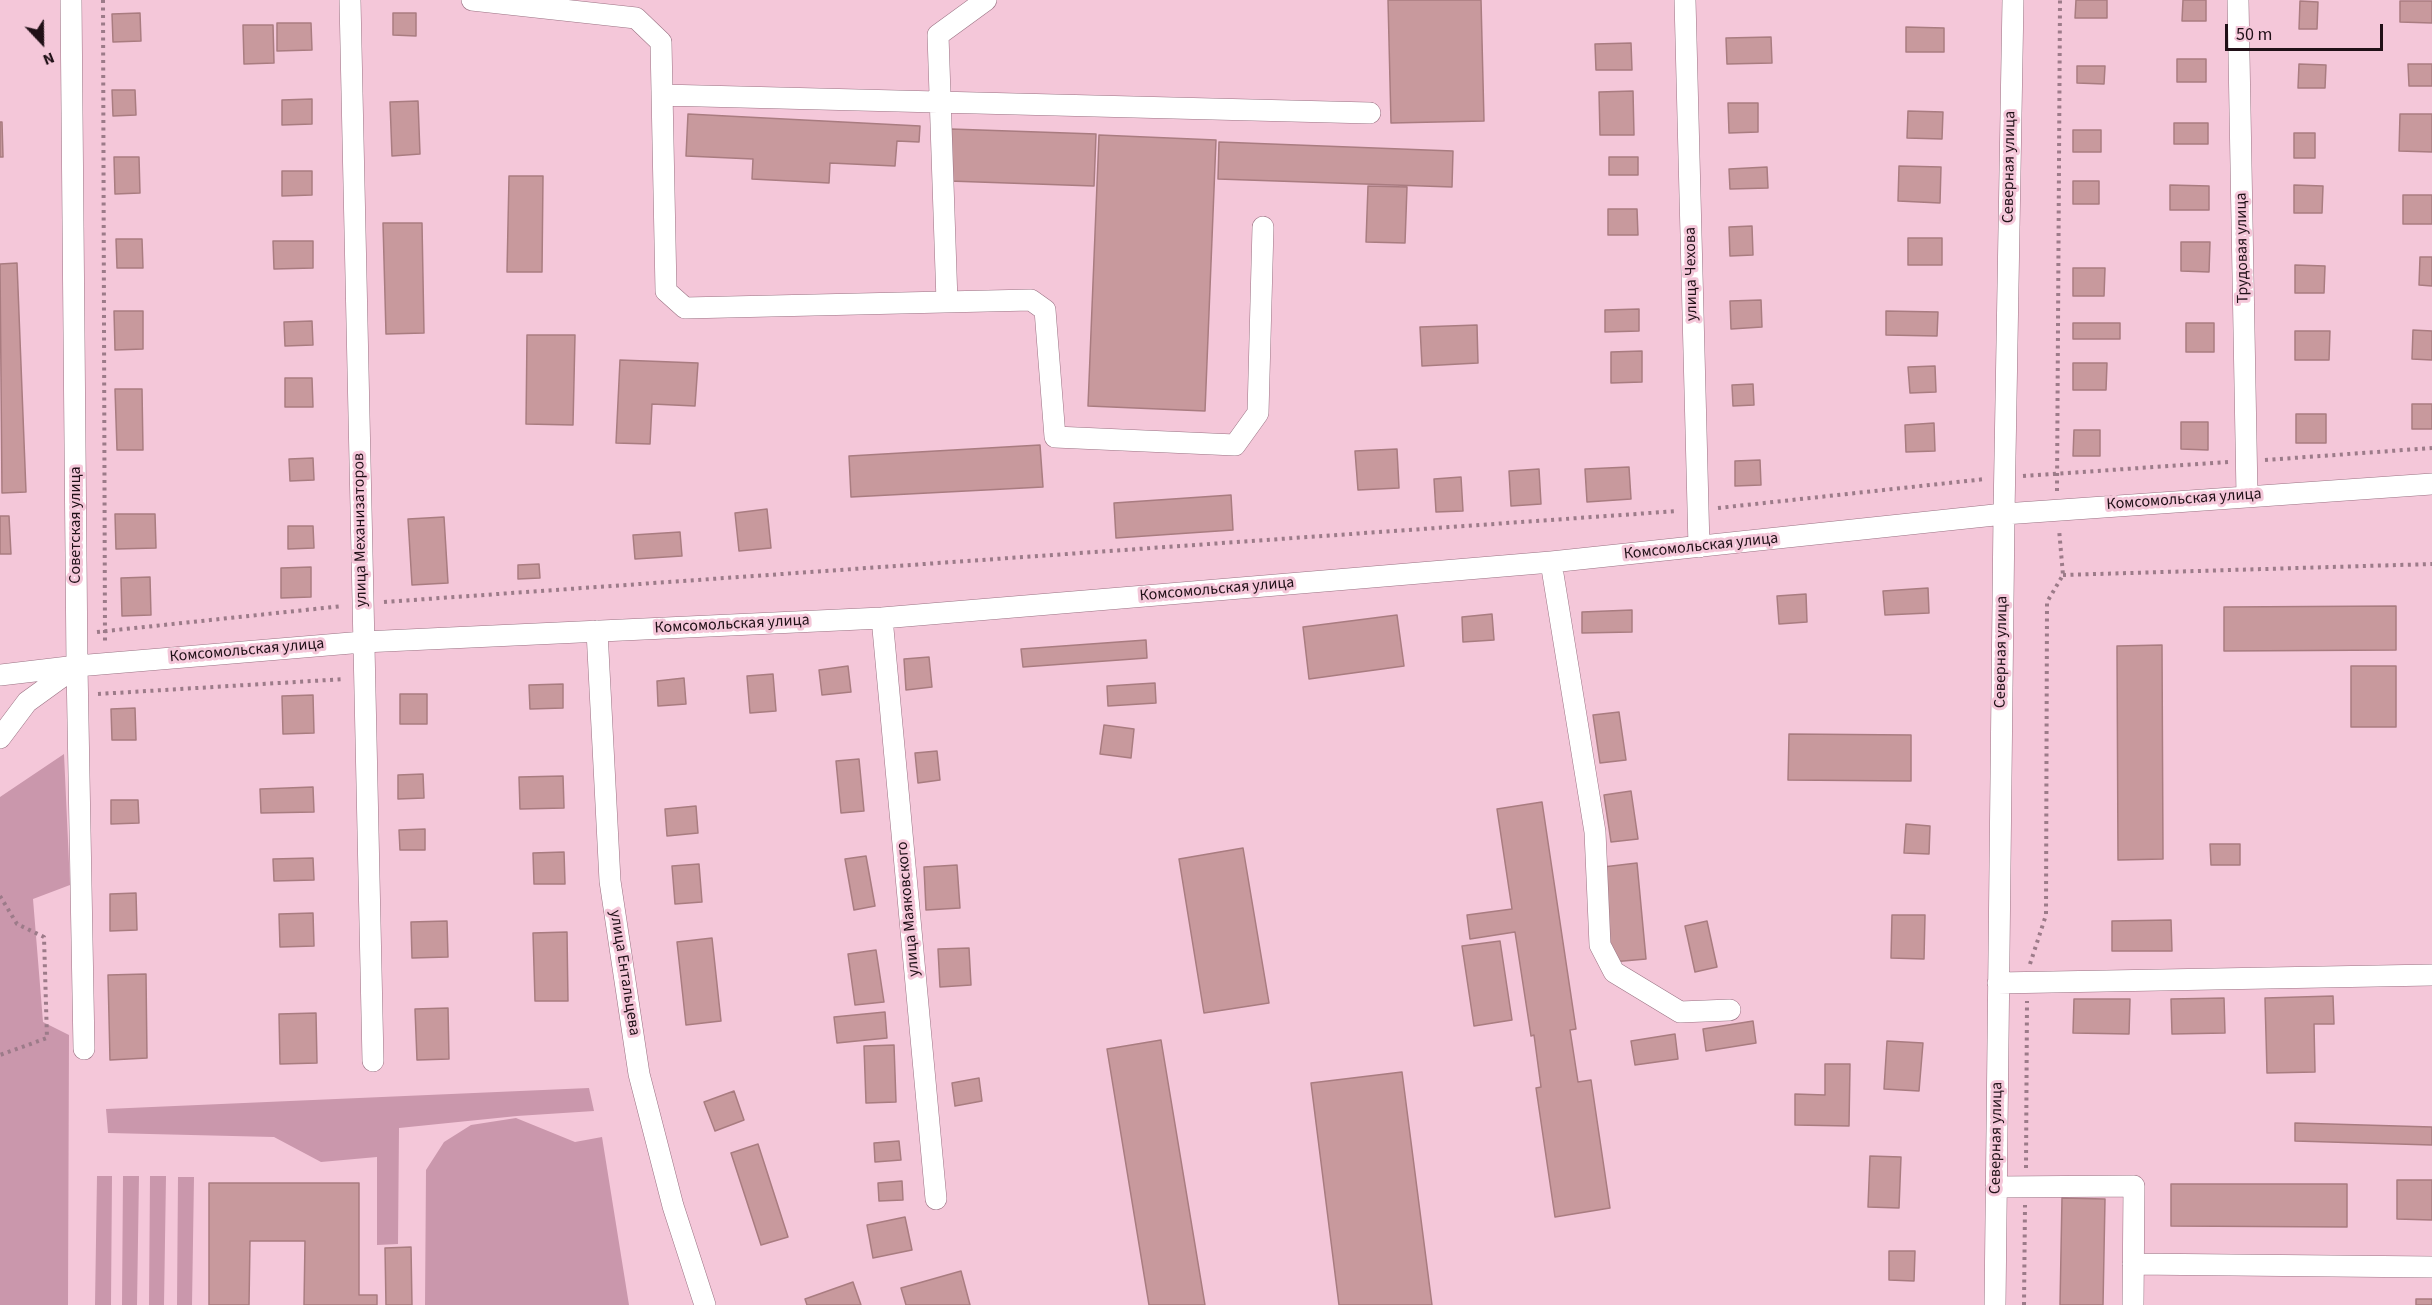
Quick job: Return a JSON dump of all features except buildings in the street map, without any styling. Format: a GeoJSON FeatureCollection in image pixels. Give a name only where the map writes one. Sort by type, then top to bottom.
{"type":"FeatureCollection","features":[{"type":"Feature","properties":{"kind":"street","name":"Советская улица"},"geometry":{"type":"LineString","coordinates":[[71,0],[76,634],[84,1049]]}},
{"type":"Feature","properties":{"kind":"street","name":"улица Механизаторов"},"geometry":{"type":"LineString","coordinates":[[350,0],[373,1061]]}},
{"type":"Feature","properties":{"kind":"street"},"geometry":{"type":"LineString","coordinates":[[472,0],[636,18],[661,42],[666,291],[685,308],[1031,300],[1045,310],[1055,437],[1235,445],[1258,413],[1263,227]]}},
{"type":"Feature","properties":{"kind":"street"},"geometry":{"type":"LineString","coordinates":[[947,302],[938,35],[986,0]]}},
{"type":"Feature","properties":{"kind":"street","name":"улица Чехова"},"geometry":{"type":"LineString","coordinates":[[1685,0],[1700,547]]}},
{"type":"Feature","properties":{"kind":"street","name":"Северная улица"},"geometry":{"type":"LineString","coordinates":[[1995,1305],[2004,477],[2013,0]]}},
{"type":"Feature","properties":{"kind":"street","name":"Трудовая улица"},"geometry":{"type":"LineString","coordinates":[[2238,0],[2247,495]]}},
{"type":"Feature","properties":{"kind":"street"},"geometry":{"type":"LineString","coordinates":[[662,95],[1370,113]]}},
{"type":"Feature","properties":{"kind":"street","name":"Комсомольская улица"},"geometry":{"type":"LineString","coordinates":[[0,675],[105,663],[363,642],[882,618],[1551,562],[2004,514],[2247,495],[2432,484]]}},
{"type":"Feature","properties":{"kind":"street"},"geometry":{"type":"LineString","coordinates":[[1551,562],[1595,832],[1600,945],[1614,972],[1680,1012],[1730,1010]]}},
{"type":"Feature","properties":{"kind":"street","name":"улица Маяковского"},"geometry":{"type":"LineString","coordinates":[[882,618],[936,1199]]}},
{"type":"Feature","properties":{"kind":"street","name":"улица Ентальцева"},"geometry":{"type":"LineString","coordinates":[[597,631],[610,881],[639,1074],[673,1206],[705,1305]]}},
{"type":"Feature","properties":{"kind":"street"},"geometry":{"type":"LineString","coordinates":[[0,738],[27,702],[77,666]]}},
{"type":"Feature","properties":{"kind":"street"},"geometry":{"type":"LineString","coordinates":[[1998,983],[2432,975]]}},
{"type":"Feature","properties":{"kind":"street"},"geometry":{"type":"LineString","coordinates":[[1996,1187],[2134,1186],[2133,1305]]}},
{"type":"Feature","properties":{"kind":"street"},"geometry":{"type":"LineString","coordinates":[[2133,1264],[2432,1267]]}},
{"type":"Feature","properties":{"kind":"path"},"geometry":{"type":"LineString","coordinates":[[103,0],[105,663]]}},
{"type":"Feature","properties":{"kind":"path"},"geometry":{"type":"LineString","coordinates":[[2024,1305],[2027,973],[2046,915],[2047,602],[2063,575],[2057,510],[2060,0]]}},
{"type":"Feature","properties":{"kind":"path"},"geometry":{"type":"LineString","coordinates":[[76,634],[312,611],[363,603],[1698,510],[2004,477],[2432,448]]}},
{"type":"Feature","properties":{"kind":"path"},"geometry":{"type":"LineString","coordinates":[[2063,575],[2432,564]]}},
{"type":"Feature","properties":{"kind":"path"},"geometry":{"type":"LineString","coordinates":[[77,695],[364,678]]}},
{"type":"Feature","properties":{"kind":"path"},"geometry":{"type":"LineString","coordinates":[[0,896],[17,924],[44,937],[47,1038],[0,1055]]}},
{"type":"Feature","properties":{"kind":"shaded area"},"geometry":{"type":"Polygon","coordinates":[[[64,754],[70,885],[33,899],[43,1022],[69,1035],[68,1305],[0,1305],[0,797],[64,754]]]}},
{"type":"Feature","properties":{"kind":"shaded area"},"geometry":{"type":"Polygon","coordinates":[[[589,1088],[594,1111],[399,1128],[398,1244],[377,1245],[377,1157],[321,1162],[274,1137],[108,1133],[106,1109],[589,1088]]]}},
{"type":"Feature","properties":{"kind":"shaded area"},"geometry":{"type":"Polygon","coordinates":[[[516,1118],[575,1142],[602,1137],[629,1305],[425,1305],[426,1170],[444,1142],[471,1125],[516,1118]]]}},
{"type":"Feature","properties":{"kind":"shaded area"},"geometry":{"type":"Polygon","coordinates":[[[97,1176],[112,1176],[111,1305],[95,1305],[97,1176]]]}},
{"type":"Feature","properties":{"kind":"shaded area"},"geometry":{"type":"Polygon","coordinates":[[[123,1176],[139,1176],[137,1305],[122,1305],[123,1176]]]}},
{"type":"Feature","properties":{"kind":"shaded area"},"geometry":{"type":"Polygon","coordinates":[[[150,1176],[166,1176],[164,1305],[149,1305],[150,1176]]]}},
{"type":"Feature","properties":{"kind":"shaded area"},"geometry":{"type":"Polygon","coordinates":[[[178,1177],[194,1177],[192,1305],[177,1305],[178,1177]]]}}]}
